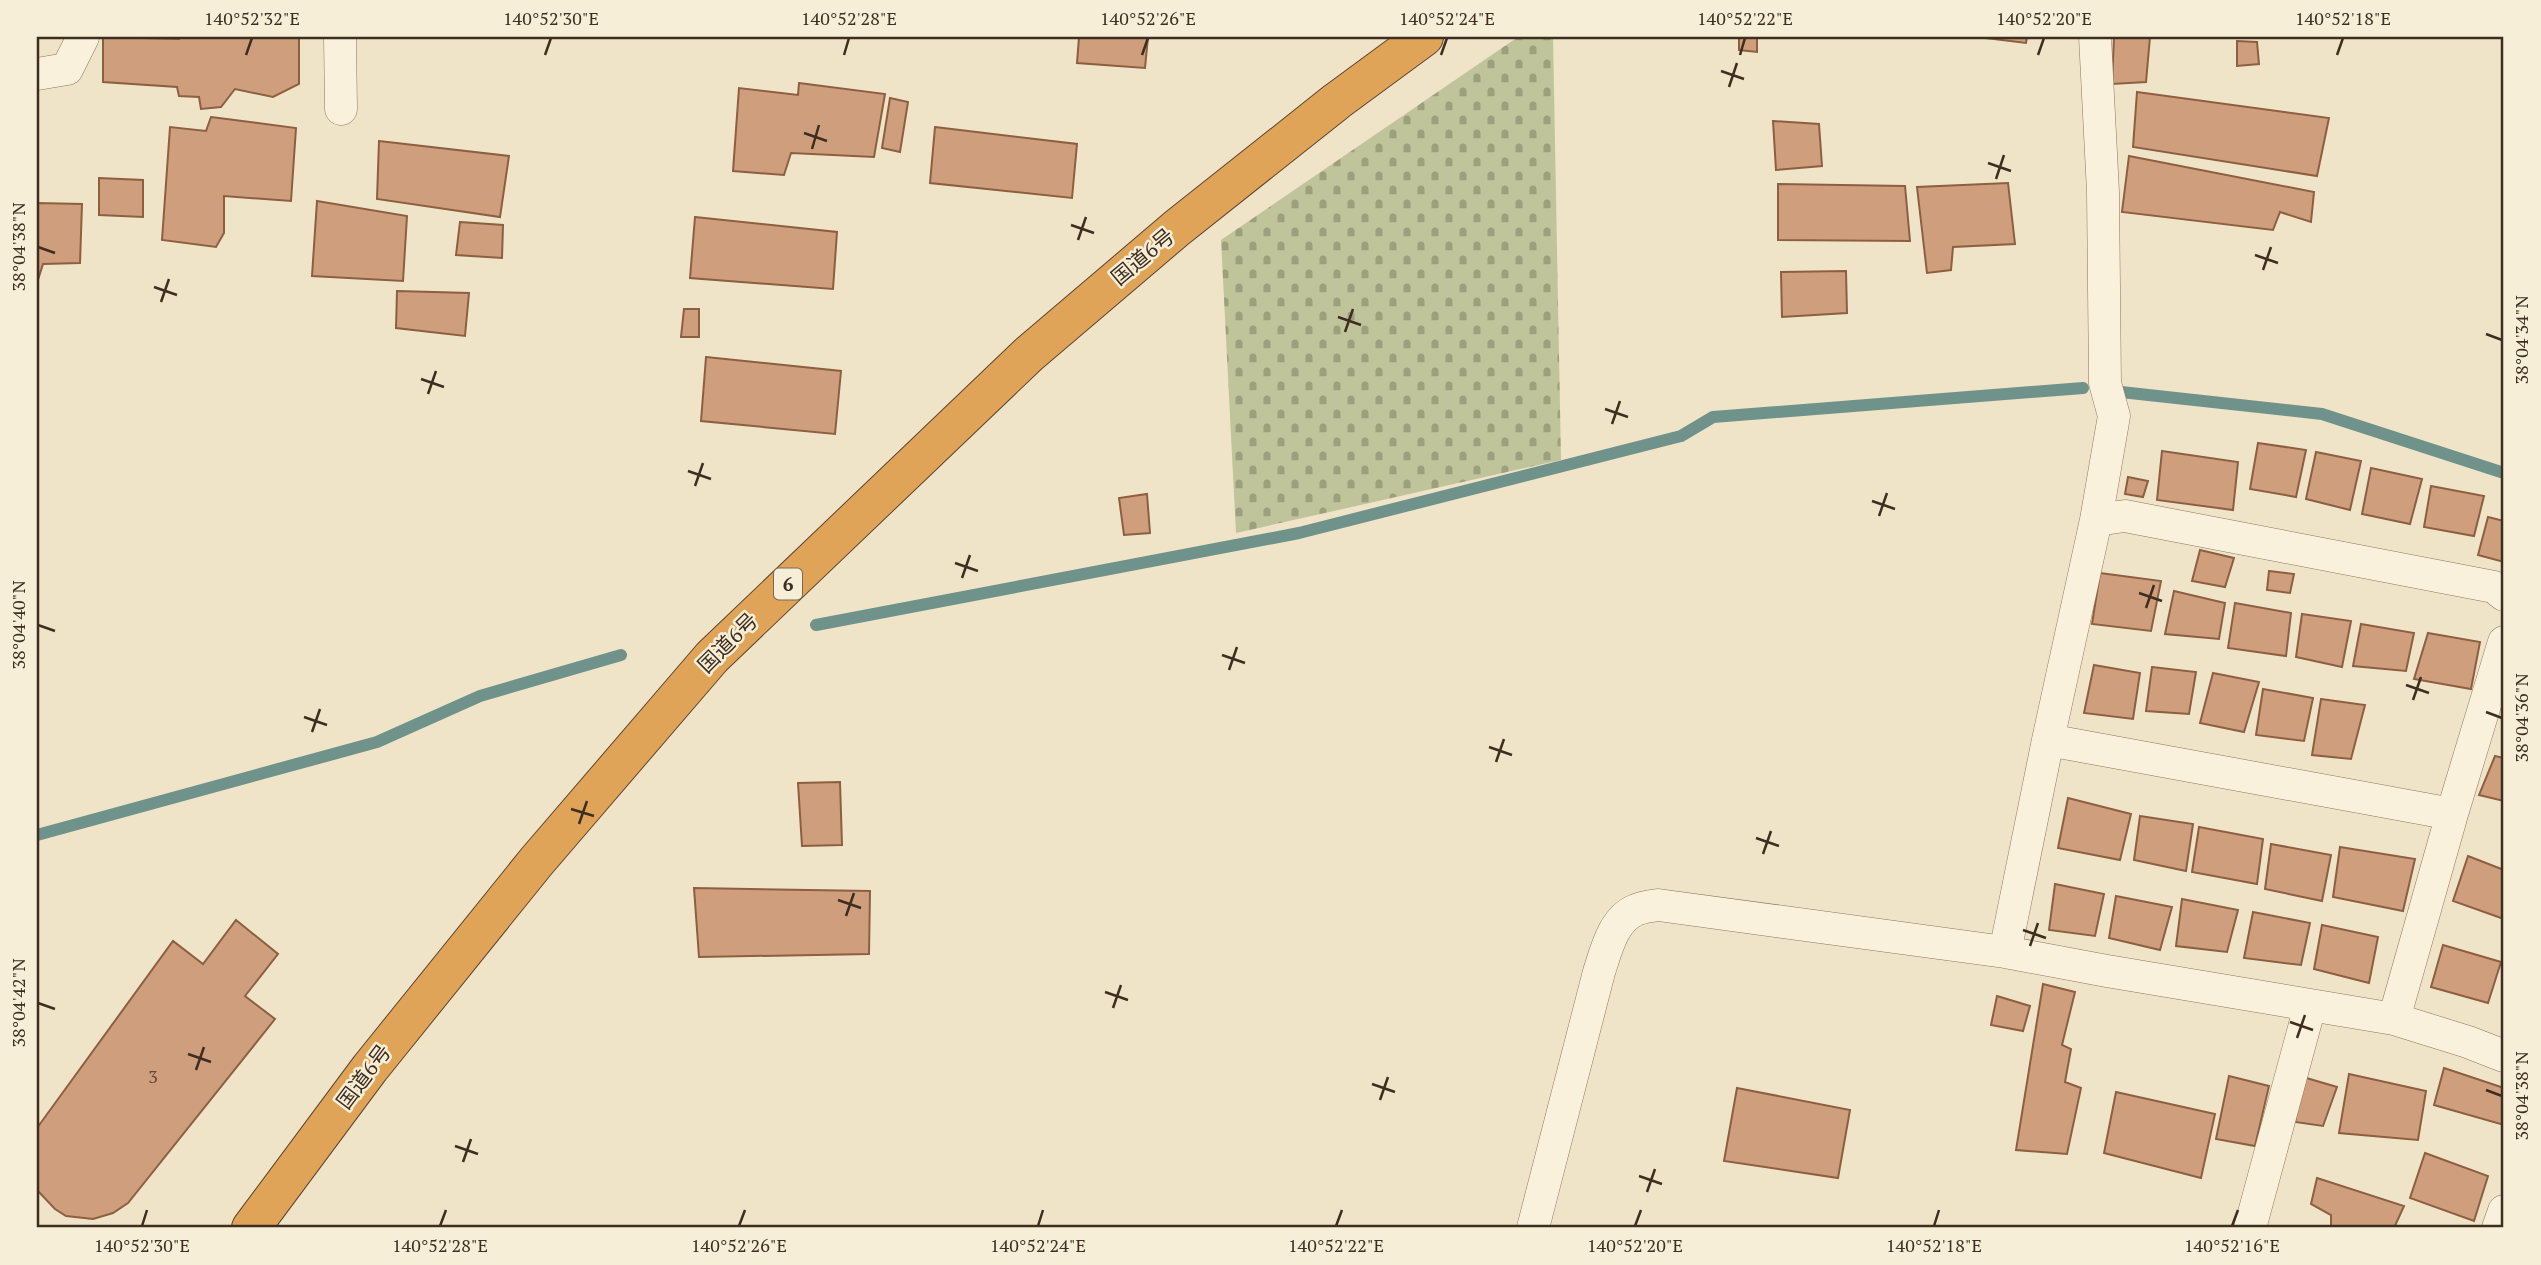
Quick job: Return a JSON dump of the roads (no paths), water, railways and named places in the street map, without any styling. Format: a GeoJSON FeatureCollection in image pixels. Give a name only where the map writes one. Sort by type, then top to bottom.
{"type":"FeatureCollection","features":[{"type":"Feature","properties":{"kind":"highway","name":"国道6号"},"geometry":{"type":"LineString","coordinates":[[251,1228],[370,1068],[536,862],[712,657],[1029,354],[1177,228],[1337,101],[1424,37]]}},
{"type":"Feature","properties":{"kind":"street"},"geometry":{"type":"LineString","coordinates":[[37,74],[67,69],[83,37]]}},
{"type":"Feature","properties":{"kind":"street"},"geometry":{"type":"LineString","coordinates":[[340,37],[341,109]]}},
{"type":"Feature","properties":{"kind":"street"},"geometry":{"type":"LineString","coordinates":[[2005,952],[2096,520],[2114,416],[2105,383],[2103,192],[2095,37]]}},
{"type":"Feature","properties":{"kind":"street"},"geometry":{"type":"LineString","coordinates":[[2096,520],[2126,516],[2494,587],[2504,595]]}},
{"type":"Feature","properties":{"kind":"street"},"geometry":{"type":"LineString","coordinates":[[2394,1019],[2504,642]]}},
{"type":"Feature","properties":{"kind":"street"},"geometry":{"type":"LineString","coordinates":[[2048,740],[2452,814]]}},
{"type":"Feature","properties":{"kind":"street"},"geometry":{"type":"LineString","coordinates":[[1534,1228],[1599,972],[1619,922],[1634,910],[1658,905],[2005,952],[2394,1019],[2504,1056]]}},
{"type":"Feature","properties":{"kind":"street"},"geometry":{"type":"LineString","coordinates":[[2250,1228],[2310,1006]]}},
{"type":"Feature","properties":{"kind":"street"},"geometry":{"type":"LineString","coordinates":[[2498,1228],[2504,1211]]}},
{"type":"Feature","properties":{"kind":"waterway"},"geometry":{"type":"LineString","coordinates":[[816,625],[1299,533],[1681,436],[1713,417],[2083,388]]}},
{"type":"Feature","properties":{"kind":"waterway"},"geometry":{"type":"LineString","coordinates":[[2121,392],[2322,414],[2504,473]]}},
{"type":"Feature","properties":{"kind":"waterway"},"geometry":{"type":"LineString","coordinates":[[37,835],[377,742],[480,696],[621,655]]}}]}
